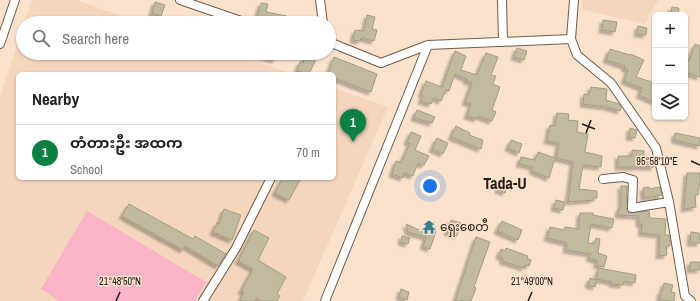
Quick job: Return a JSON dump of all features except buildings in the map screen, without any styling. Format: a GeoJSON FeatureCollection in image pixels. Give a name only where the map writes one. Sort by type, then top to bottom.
{"type":"FeatureCollection","features":[{"type":"Feature","properties":{"kind":"street"},"geometry":{"type":"LineString","coordinates":[[0,44],[15,0]]}},
{"type":"Feature","properties":{"kind":"street"},"geometry":{"type":"LineString","coordinates":[[180,0],[227,16]]}},
{"type":"Feature","properties":{"kind":"street"},"geometry":{"type":"LineString","coordinates":[[320,0],[322,16]]}},
{"type":"Feature","properties":{"kind":"street"},"geometry":{"type":"LineString","coordinates":[[502,0],[503,42]]}},
{"type":"Feature","properties":{"kind":"street"},"geometry":{"type":"LineString","coordinates":[[574,0],[571,39],[577,55],[611,83],[656,148],[669,202],[685,296],[691,301]]}},
{"type":"Feature","properties":{"kind":"street"},"geometry":{"type":"LineString","coordinates":[[336,45],[381,63],[428,45],[571,39]]}},
{"type":"Feature","properties":{"kind":"street"},"geometry":{"type":"LineString","coordinates":[[325,301],[428,45]]}},
{"type":"Feature","properties":{"kind":"street"},"geometry":{"type":"LineString","coordinates":[[603,179],[623,177],[633,180],[632,208],[669,202]]}},
{"type":"Feature","properties":{"kind":"street"},"geometry":{"type":"LineString","coordinates":[[203,301],[236,248],[270,180]]}},
{"type":"Feature","properties":{"kind":"shaded area"},"geometry":{"type":"Polygon","coordinates":[[[32,0],[76,0],[123,16],[26,16],[32,0]]]}},
{"type":"Feature","properties":{"kind":"shaded area"},"geometry":{"type":"Polygon","coordinates":[[[582,0],[658,0],[645,24],[583,10],[582,0]]]}},
{"type":"Feature","properties":{"kind":"shaded area"},"geometry":{"type":"Polygon","coordinates":[[[16,48],[16,60],[252,60],[287,72],[16,72],[16,180],[336,180],[336,89],[388,107],[303,301],[0,301],[0,97],[16,48]]]}},
{"type":"Feature","properties":{"kind":"shaded area"},"geometry":{"type":"Polygon","coordinates":[[[87,211],[206,282],[195,301],[60,301],[41,289],[87,211]]]}},
{"type":"Feature","properties":{"kind":"place","name":"တံတားဦး အထက"},"geometry":{"type":"Point","coordinates":[353,142]}},
{"type":"Feature","properties":{"kind":"place","name":"ရှေးစေတီ"},"geometry":{"type":"Point","coordinates":[429,227]}},
{"type":"Feature","properties":{"kind":"district","name":"Tada-U"},"geometry":{"type":"Point","coordinates":[505,183]}}]}
